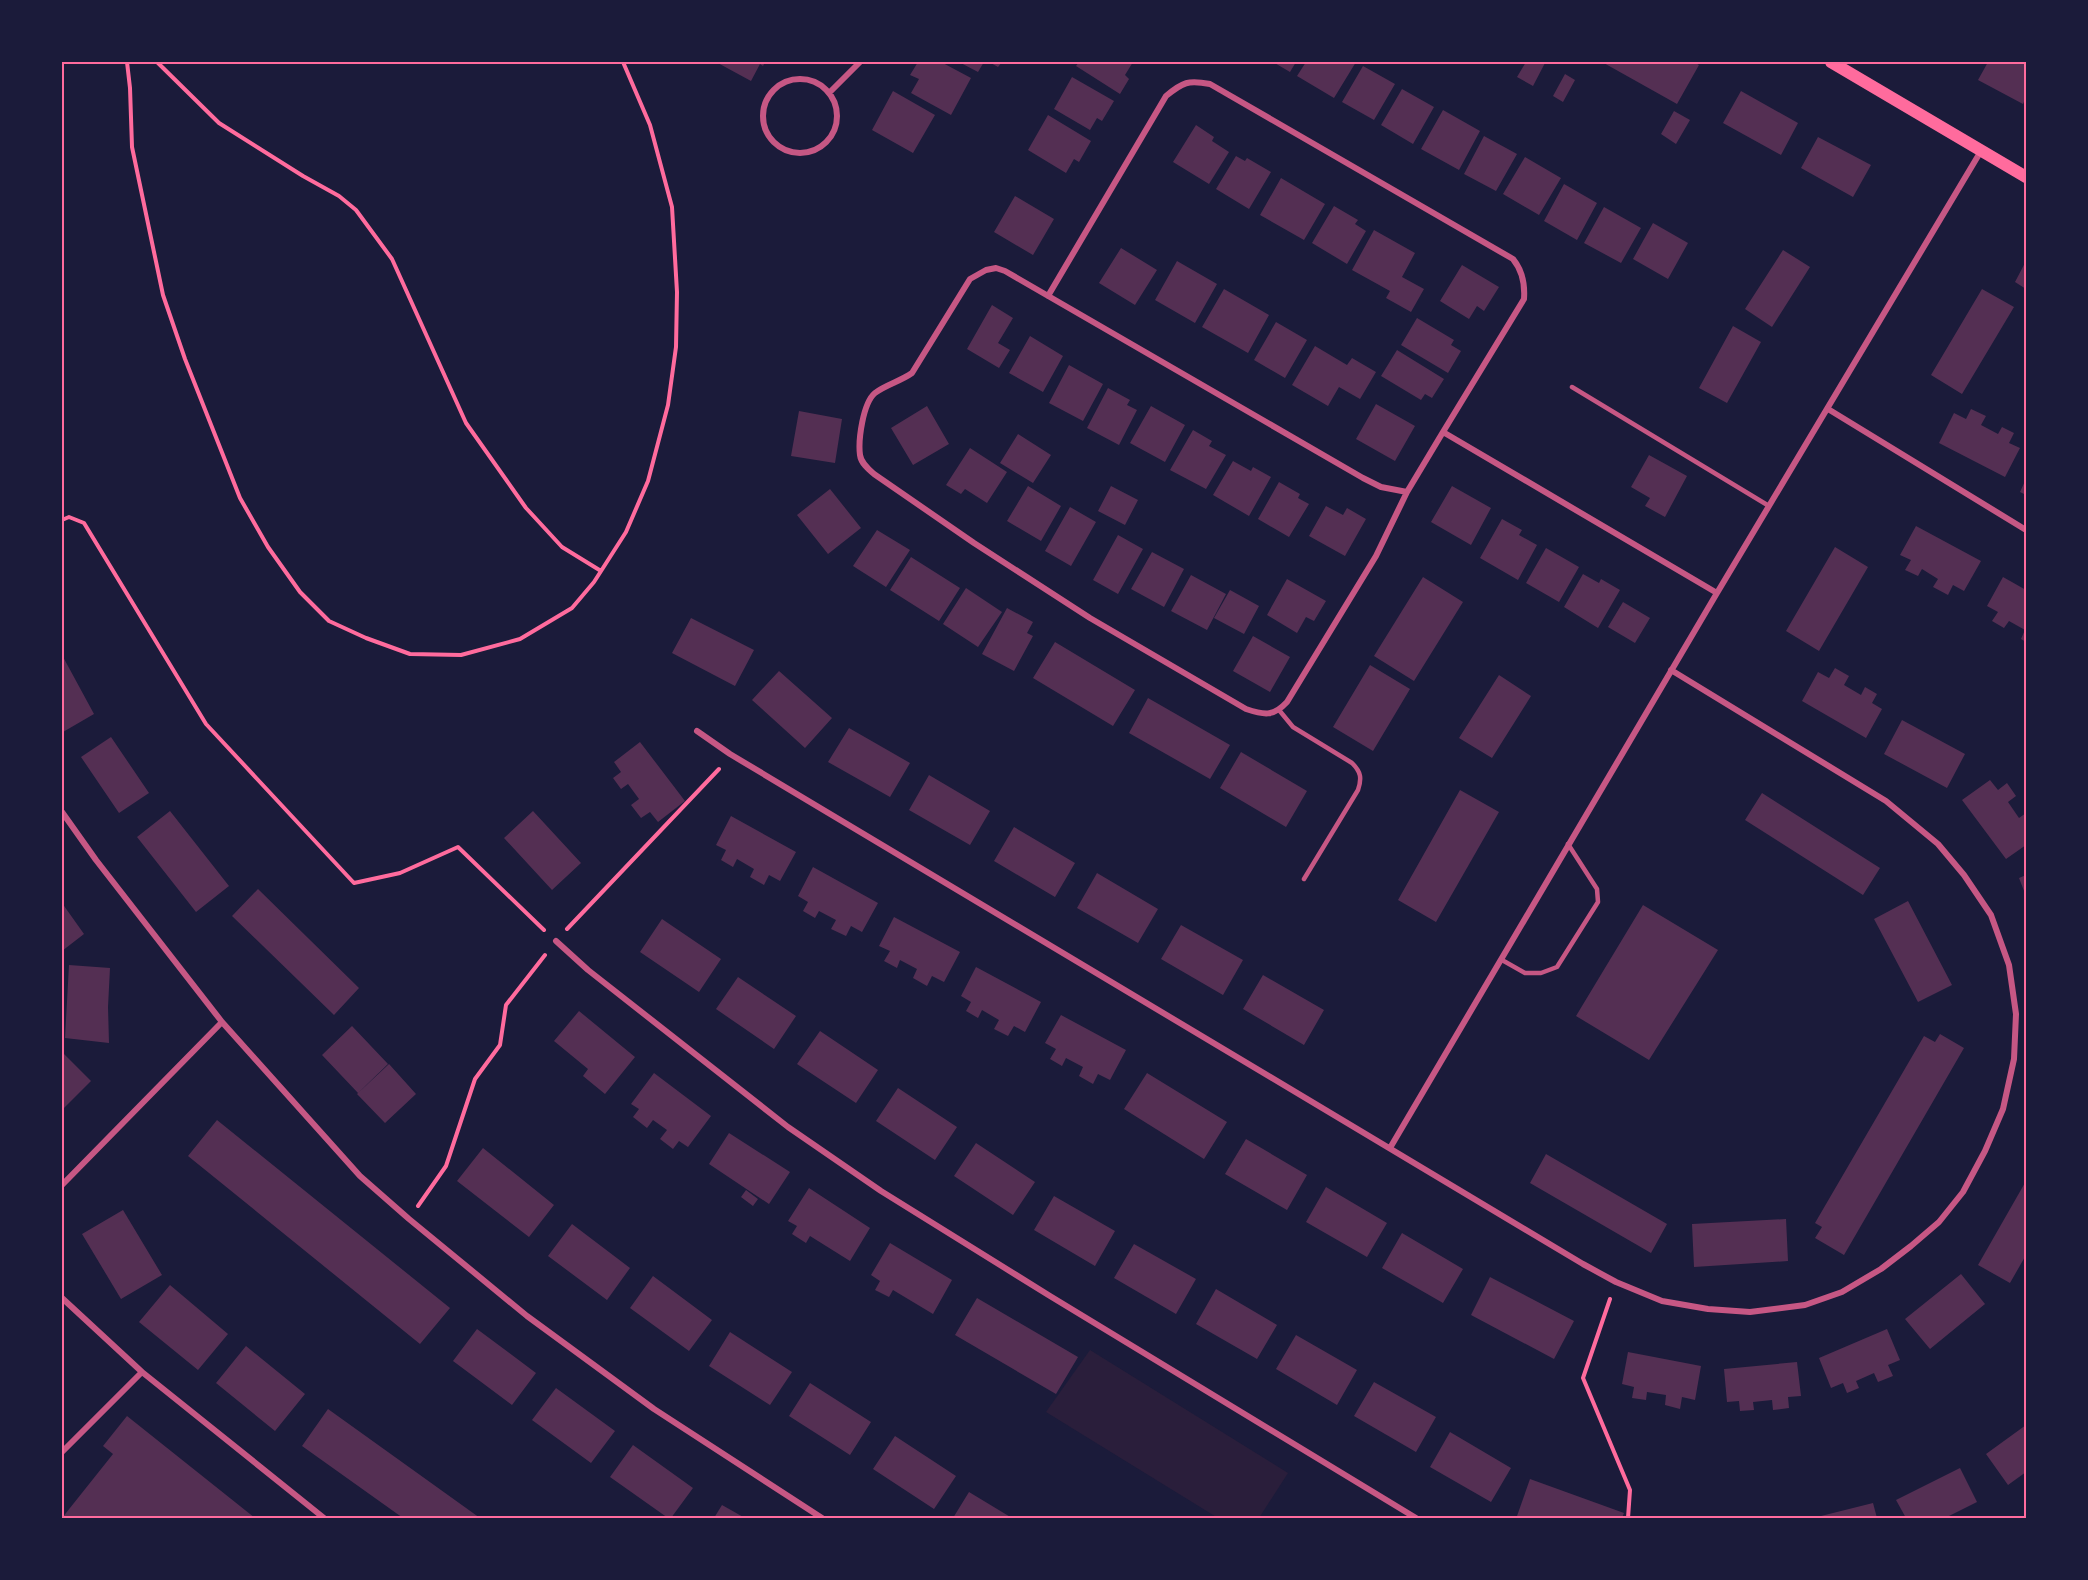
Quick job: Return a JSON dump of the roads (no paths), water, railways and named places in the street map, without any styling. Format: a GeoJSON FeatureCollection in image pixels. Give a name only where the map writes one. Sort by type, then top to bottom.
{"type":"FeatureCollection","features":[{"type":"Feature","properties":{"kind":"main road"},"geometry":{"type":"LineString","coordinates":[[1831,62],[2026,177]]}},
{"type":"Feature","properties":{"kind":"street"},"geometry":{"type":"LineString","coordinates":[[829,93],[860,62]]}},
{"type":"Feature","properties":{"kind":"street"},"geometry":{"type":"LineString","coordinates":[[798,78],[820,84],[829,93],[835,105],[837,117],[831,135],[823,144],[812,150],[791,152],[772,140],[765,128],[763,116],[765,102],[772,90],[786,81],[798,78]]}},
{"type":"Feature","properties":{"kind":"street"},"geometry":{"type":"LineString","coordinates":[[1048,296],[1166,96],[1181,84],[1193,81],[1210,84],[1513,260],[1519,266],[1525,290],[1524,299],[1407,492],[1376,556],[1287,702],[1271,714],[1261,714],[1246,709],[1090,618],[974,543],[865,466],[860,456],[863,415],[867,402],[876,392],[912,373],[970,279],[986,270],[996,268],[1005,271],[1048,296],[1363,478],[1381,487],[1407,492]]}},
{"type":"Feature","properties":{"kind":"street"},"geometry":{"type":"LineString","coordinates":[[1390,1148],[1671,670],[1981,151]]}},
{"type":"Feature","properties":{"kind":"street"},"geometry":{"type":"LineString","coordinates":[[1828,408],[2026,530]]}},
{"type":"Feature","properties":{"kind":"street"},"geometry":{"type":"LineString","coordinates":[[1443,432],[1717,593]]}},
{"type":"Feature","properties":{"kind":"street"},"geometry":{"type":"LineString","coordinates":[[697,731],[730,754],[1616,1282],[1662,1301],[1708,1309],[1750,1312],[1805,1305],[1842,1292],[1881,1269],[1939,1222],[1963,1192],[1985,1151],[2003,1109],[2014,1059],[2016,1014],[2010,965],[1991,915],[1964,875],[1938,844],[1886,801],[1671,670]]}},
{"type":"Feature","properties":{"kind":"street"},"geometry":{"type":"LineString","coordinates":[[62,812],[96,860],[222,1022],[360,1176],[409,1220],[527,1316],[636,1395],[822,1518]]}},
{"type":"Feature","properties":{"kind":"street"},"geometry":{"type":"LineString","coordinates":[[556,941],[588,970],[788,1128],[882,1191],[1050,1296],[1416,1518]]}},
{"type":"Feature","properties":{"kind":"street"},"geometry":{"type":"LineString","coordinates":[[62,1185],[222,1022]]}},
{"type":"Feature","properties":{"kind":"street"},"geometry":{"type":"LineString","coordinates":[[62,1298],[142,1372],[324,1518]]}},
{"type":"Feature","properties":{"kind":"street"},"geometry":{"type":"LineString","coordinates":[[62,1452],[142,1372]]}},
{"type":"Feature","properties":{"kind":"lane"},"geometry":{"type":"LineString","coordinates":[[1572,387],[1769,506]]}},
{"type":"Feature","properties":{"kind":"lane"},"geometry":{"type":"LineString","coordinates":[[1279,710],[1293,727],[1352,763],[1360,771],[1361,780],[1358,790],[1304,879]]}},
{"type":"Feature","properties":{"kind":"lane"},"geometry":{"type":"LineString","coordinates":[[1502,960],[1525,973],[1540,973],[1557,967],[1598,902],[1597,889],[1569,844]]}}]}
